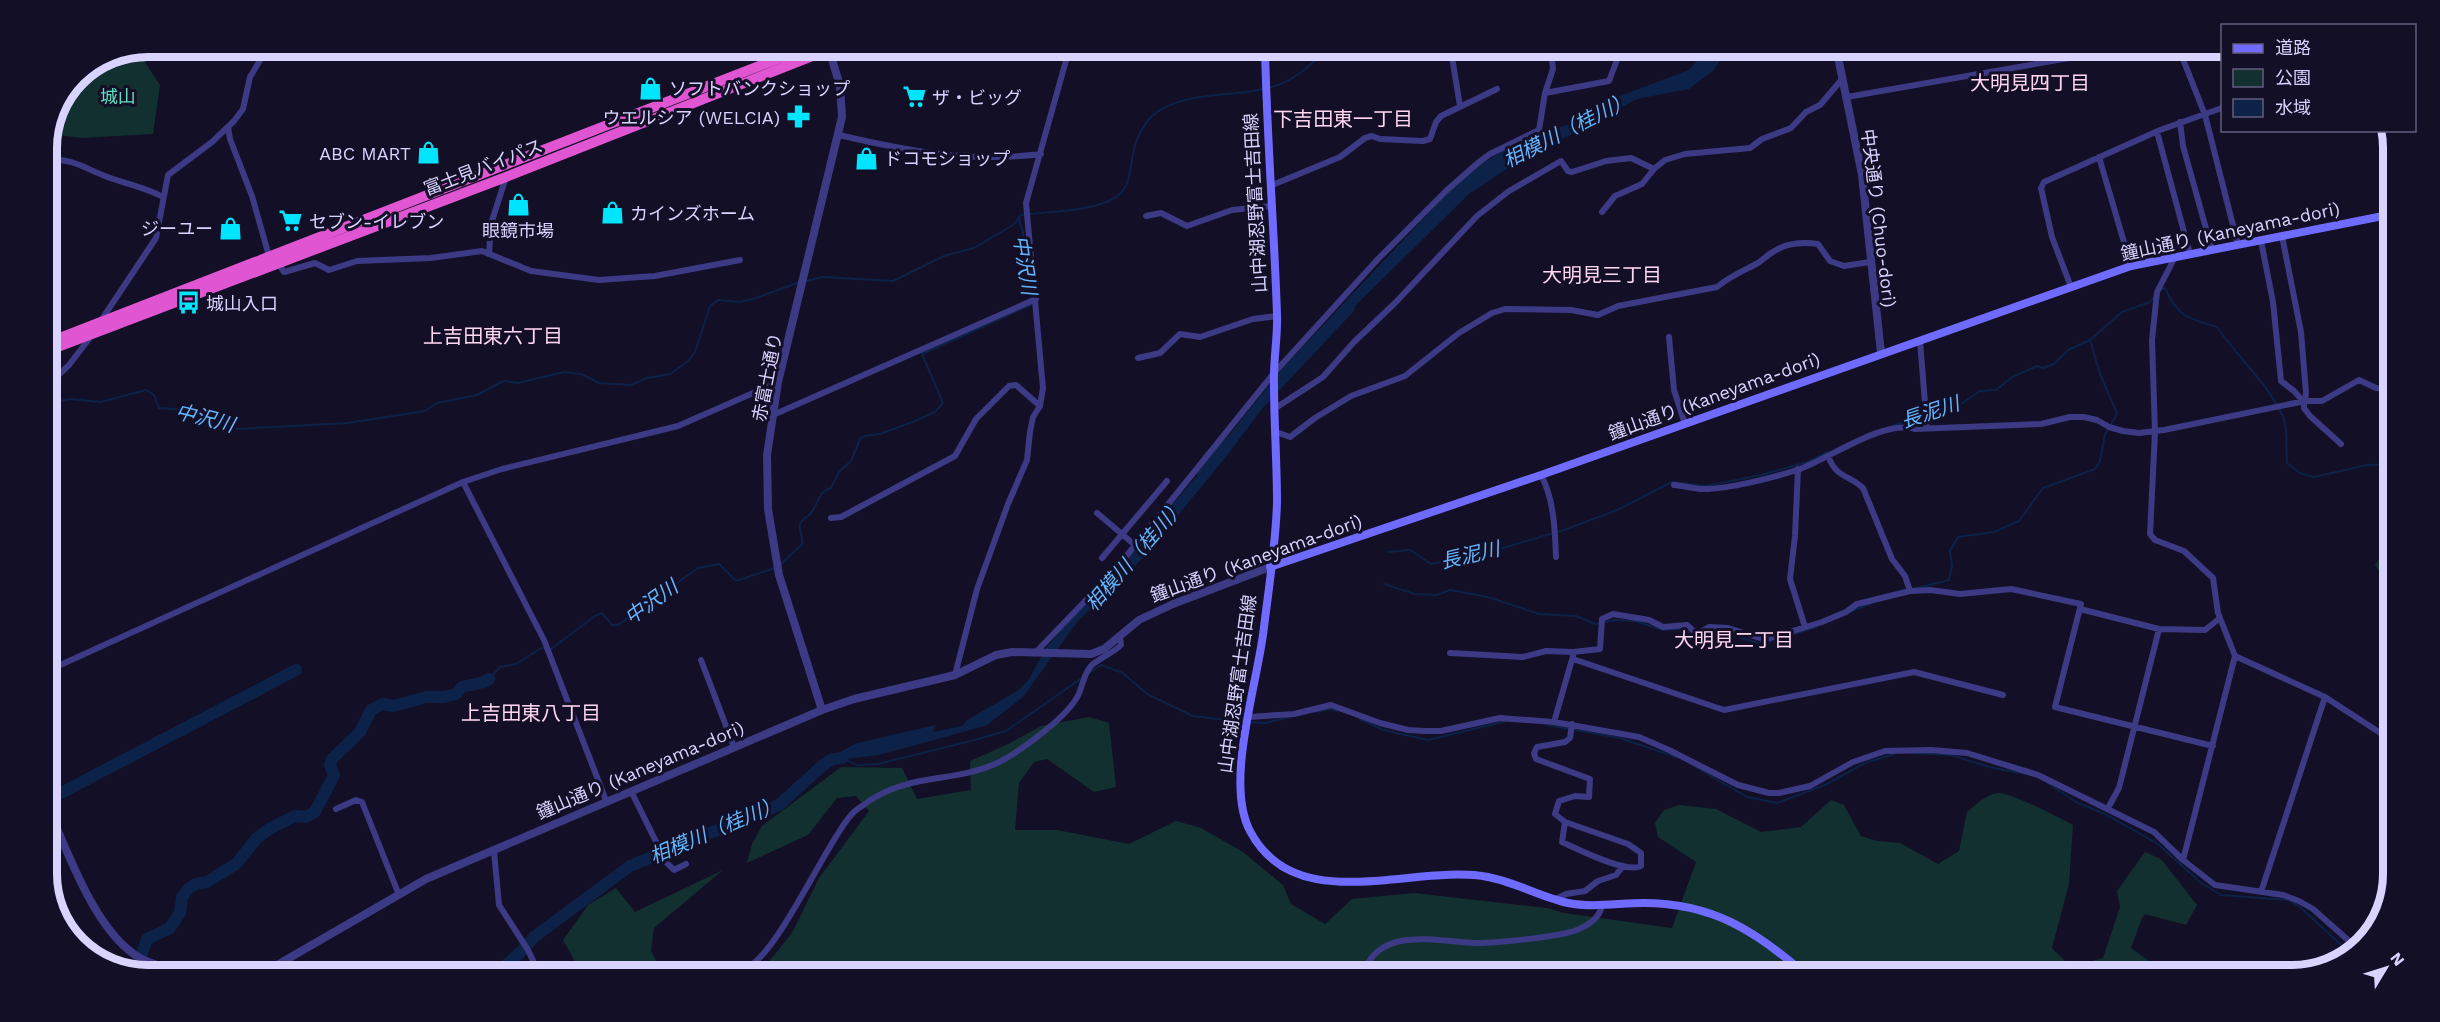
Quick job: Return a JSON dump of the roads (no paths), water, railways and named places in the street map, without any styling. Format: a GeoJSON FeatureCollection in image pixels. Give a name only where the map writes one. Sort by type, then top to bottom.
{"type":"FeatureCollection","features":[{"type":"Feature","properties":{"kind":"highway","name":"富士見バイパス"},"geometry":{"type":"LineString","coordinates":[[57,347],[783,57]]}},
{"type":"Feature","properties":{"kind":"highway","name":"富士見バイパス"},"geometry":{"type":"LineString","coordinates":[[57,339],[101,321],[507,177],[809,57]]}},
{"type":"Feature","properties":{"kind":"main road","name":"山中湖忍野富士吉田線"},"geometry":{"type":"LineString","coordinates":[[1265,57],[1277,316],[1274,376],[1277,506],[1264,632],[1239,777],[1241,811],[1249,830],[1258,845],[1288,869],[1307,878],[1333,882],[1446,876],[1487,877],[1568,903],[1602,905],[1648,903],[1678,906],[1726,918],[1755,934],[1794,965]]}},
{"type":"Feature","properties":{"kind":"main road","name":"鐘山通り (Kaneyama-dori)"},"geometry":{"type":"LineString","coordinates":[[1270,567],[1541,476],[1881,353],[2131,266],[2383,216]]}},
{"type":"Feature","properties":{"kind":"street"},"geometry":{"type":"LineString","coordinates":[[57,376],[94,333],[156,238],[168,175],[228,127],[243,109],[250,77],[262,57]]}},
{"type":"Feature","properties":{"kind":"street","name":"赤富士通り"},"geometry":{"type":"LineString","coordinates":[[822,710],[774,554],[768,509],[767,455],[778,382],[842,117],[841,98],[831,57]]}},
{"type":"Feature","properties":{"kind":"street"},"geometry":{"type":"LineString","coordinates":[[955,675],[977,589],[1008,504],[1027,460],[1030,432],[1040,406],[1043,387],[1026,203],[1068,57]]}},
{"type":"Feature","properties":{"kind":"street"},"geometry":{"type":"LineString","coordinates":[[1265,64],[1268,57]]}},
{"type":"Feature","properties":{"kind":"street"},"geometry":{"type":"LineString","coordinates":[[1452,57],[1460,106]]}},
{"type":"Feature","properties":{"kind":"street"},"geometry":{"type":"LineString","coordinates":[[1037,653],[1136,546],[1161,512],[1274,376],[1378,259],[1447,190],[1490,154],[1539,130],[1545,93],[1552,69],[1551,57]]}},
{"type":"Feature","properties":{"kind":"street"},"geometry":{"type":"LineString","coordinates":[[1545,93],[1609,81],[1618,57]]}},
{"type":"Feature","properties":{"kind":"street","name":"中央通り (Chuo-dori)"},"geometry":{"type":"LineString","coordinates":[[1838,57],[1862,175],[1881,353]]}},
{"type":"Feature","properties":{"kind":"street"},"geometry":{"type":"LineString","coordinates":[[1847,97],[2073,57]]}},
{"type":"Feature","properties":{"kind":"street"},"geometry":{"type":"LineString","coordinates":[[2182,57],[2205,115],[2238,245]]}},
{"type":"Feature","properties":{"kind":"street"},"geometry":{"type":"LineString","coordinates":[[1602,212],[1615,196],[1642,184],[1665,160],[1685,153],[1754,146],[1762,139],[1791,128],[1806,112],[1820,105],[1843,78]]}},
{"type":"Feature","properties":{"kind":"street"},"geometry":{"type":"LineString","coordinates":[[1270,186],[1340,157],[1365,138],[1372,136],[1380,139],[1423,141],[1431,139],[1436,122],[1441,116],[1497,89]]}},
{"type":"Feature","properties":{"kind":"street"},"geometry":{"type":"LineString","coordinates":[[2071,287],[2052,237],[2041,188],[2044,182],[2180,122],[2221,109]]}},
{"type":"Feature","properties":{"kind":"street"},"geometry":{"type":"LineString","coordinates":[[2180,122],[2184,146],[2212,250]]}},
{"type":"Feature","properties":{"kind":"street"},"geometry":{"type":"LineString","coordinates":[[228,127],[230,139],[274,260],[284,272],[315,263],[329,270],[357,261],[431,258],[476,252],[489,254],[531,271],[599,280],[655,276],[740,260]]}},
{"type":"Feature","properties":{"kind":"street"},"geometry":{"type":"LineString","coordinates":[[2157,132],[2190,254]]}},
{"type":"Feature","properties":{"kind":"street"},"geometry":{"type":"LineString","coordinates":[[839,135],[902,150],[936,152],[956,157],[1041,154]]}},
{"type":"Feature","properties":{"kind":"street"},"geometry":{"type":"LineString","coordinates":[[1274,407],[1323,377],[1477,216],[1509,191],[1561,161],[1568,171],[1572,172],[1606,161],[1631,158],[1654,169]]}},
{"type":"Feature","properties":{"kind":"street"},"geometry":{"type":"LineString","coordinates":[[2099,158],[2131,266]]}},
{"type":"Feature","properties":{"kind":"street"},"geometry":{"type":"LineString","coordinates":[[57,160],[83,165],[104,176],[151,190],[163,197]]}},
{"type":"Feature","properties":{"kind":"street"},"geometry":{"type":"LineString","coordinates":[[489,254],[491,224],[507,177]]}},
{"type":"Feature","properties":{"kind":"street"},"geometry":{"type":"LineString","coordinates":[[1146,216],[1161,213],[1187,226],[1232,210],[1271,206]]}},
{"type":"Feature","properties":{"kind":"street"},"geometry":{"type":"LineString","coordinates":[[2282,236],[2301,332],[2306,393],[2304,408],[2342,444]]}},
{"type":"Feature","properties":{"kind":"street"},"geometry":{"type":"LineString","coordinates":[[2261,240],[2273,302],[2281,381],[2304,401]]}},
{"type":"Feature","properties":{"kind":"street"},"geometry":{"type":"LineString","coordinates":[[1276,432],[1290,437],[1315,418],[1351,396],[1405,376],[1459,333],[1479,320],[1505,309],[1571,310],[1598,315],[1618,306],[1717,287],[1730,276],[1760,262],[1774,250],[1807,243],[1818,244],[1830,261],[1844,266],[1870,262]]}},
{"type":"Feature","properties":{"kind":"street"},"geometry":{"type":"LineString","coordinates":[[2175,257],[2157,292],[2152,340],[2155,432],[2150,534],[2155,540],[2184,550],[2213,578],[2220,618],[2235,656],[2183,860]]}},
{"type":"Feature","properties":{"kind":"street"},"geometry":{"type":"LineString","coordinates":[[773,415],[1036,299]]}},
{"type":"Feature","properties":{"kind":"street"},"geometry":{"type":"LineString","coordinates":[[1138,358],[1160,353],[1180,334],[1200,337],[1252,319],[1277,316]]}},
{"type":"Feature","properties":{"kind":"street"},"geometry":{"type":"LineString","coordinates":[[1669,338],[1674,390],[1685,424]]}},
{"type":"Feature","properties":{"kind":"street"},"geometry":{"type":"LineString","coordinates":[[1920,341],[1927,428]]}},
{"type":"Feature","properties":{"kind":"street"},"geometry":{"type":"LineString","coordinates":[[1674,485],[1701,489],[1715,488],[1798,469],[1882,432],[1907,426],[1915,429],[2041,424],[2070,417],[2084,417],[2123,431],[2155,432],[2304,401],[2322,401],[2359,380],[2376,388],[2383,388]]}},
{"type":"Feature","properties":{"kind":"street"},"geometry":{"type":"LineString","coordinates":[[57,666],[463,482],[502,469],[678,426],[778,382]]}},
{"type":"Feature","properties":{"kind":"street"},"geometry":{"type":"LineString","coordinates":[[831,518],[841,517],[955,456],[976,419],[1009,386],[1016,385],[1040,406]]}},
{"type":"Feature","properties":{"kind":"street"},"geometry":{"type":"LineString","coordinates":[[1828,456],[1834,471],[1857,482],[1863,488],[1892,559],[1905,576],[1910,591]]}},
{"type":"Feature","properties":{"kind":"street"},"geometry":{"type":"LineString","coordinates":[[1798,469],[1795,536],[1790,579],[1805,627]]}},
{"type":"Feature","properties":{"kind":"street"},"geometry":{"type":"LineString","coordinates":[[1541,476],[1549,490],[1552,505],[1556,557]]}},
{"type":"Feature","properties":{"kind":"street"},"geometry":{"type":"LineString","coordinates":[[1102,558],[1167,481]]}},
{"type":"Feature","properties":{"kind":"street"},"geometry":{"type":"LineString","coordinates":[[463,482],[544,640],[607,803]]}},
{"type":"Feature","properties":{"kind":"street"},"geometry":{"type":"LineString","coordinates":[[1097,513],[1136,546]]}},
{"type":"Feature","properties":{"kind":"street","name":"鐘山通り (Kaneyama-dori)"},"geometry":{"type":"LineString","coordinates":[[279,965],[426,879],[822,710],[854,699],[955,675],[996,655],[1012,652],[1091,654],[1104,649],[1139,620],[1173,604],[1270,567]]}},
{"type":"Feature","properties":{"kind":"street"},"geometry":{"type":"LineString","coordinates":[[1573,655],[1600,649],[1602,619],[1613,614],[1649,620],[1663,627],[1688,625],[1697,634],[1709,627],[1728,628],[1763,639],[1846,612],[1857,604],[1910,591],[1930,590],[1960,594],[2011,589],[2081,604],[2055,707],[2213,746]]}},
{"type":"Feature","properties":{"kind":"street"},"geometry":{"type":"LineString","coordinates":[[2080,609],[2159,629],[2205,630],[2220,618]]}},
{"type":"Feature","properties":{"kind":"street"},"geometry":{"type":"LineString","coordinates":[[2108,808],[2119,788],[2159,629]]}},
{"type":"Feature","properties":{"kind":"street"},"geometry":{"type":"LineString","coordinates":[[750,965],[758,960],[793,912],[831,842],[853,812],[881,793],[906,783],[993,765],[1018,751],[1074,703],[1091,666],[1121,645],[1120,636]]}},
{"type":"Feature","properties":{"kind":"street"},"geometry":{"type":"LineString","coordinates":[[1450,653],[1523,657],[1546,651],[1573,655],[1724,710],[1914,672],[2003,695]]}},
{"type":"Feature","properties":{"kind":"street"},"geometry":{"type":"LineString","coordinates":[[1554,722],[1573,655]]}},
{"type":"Feature","properties":{"kind":"street"},"geometry":{"type":"LineString","coordinates":[[2235,656],[2325,697],[2383,735]]}},
{"type":"Feature","properties":{"kind":"street"},"geometry":{"type":"LineString","coordinates":[[701,660],[734,747]]}},
{"type":"Feature","properties":{"kind":"street"},"geometry":{"type":"LineString","coordinates":[[2261,892],[2325,697]]}},
{"type":"Feature","properties":{"kind":"street"},"geometry":{"type":"LineString","coordinates":[[1249,717],[1294,714],[1331,705],[1380,723],[1425,731],[1442,731],[1500,718],[1572,724],[1639,737],[1738,785],[1760,792],[1779,793],[1809,786],[1853,762],[1885,751],[1931,750],[1967,753],[2038,775],[2154,832],[2183,860],[2215,885],[2283,895],[2299,901],[2313,909],[2351,943]]}},
{"type":"Feature","properties":{"kind":"street"},"geometry":{"type":"LineString","coordinates":[[1565,822],[1562,842],[1623,866],[1637,869],[1641,866],[1641,854],[1629,844],[1565,822],[1555,814],[1559,801],[1575,796],[1586,799],[1589,797],[1590,779],[1536,759],[1534,753],[1537,747],[1565,742],[1570,738],[1572,724]]}},
{"type":"Feature","properties":{"kind":"street"},"geometry":{"type":"LineString","coordinates":[[632,793],[666,862],[674,870],[686,864]]}},
{"type":"Feature","properties":{"kind":"street"},"geometry":{"type":"LineString","coordinates":[[336,809],[356,800],[362,802],[399,895]]}},
{"type":"Feature","properties":{"kind":"street"},"geometry":{"type":"LineString","coordinates":[[57,828],[93,906],[115,936],[140,958],[158,965]]}},
{"type":"Feature","properties":{"kind":"street"},"geometry":{"type":"LineString","coordinates":[[494,850],[499,905],[535,965]]}},
{"type":"Feature","properties":{"kind":"street"},"geometry":{"type":"LineString","coordinates":[[1556,899],[1566,894],[1585,891],[1598,881],[1616,875],[1623,866]]}},
{"type":"Feature","properties":{"kind":"street"},"geometry":{"type":"LineString","coordinates":[[1368,965],[1374,956],[1389,945],[1406,940],[1492,943],[1575,931],[1595,919],[1601,912],[1602,905]]}},
{"type":"Feature","properties":{"kind":"water"},"geometry":{"type":"Polygon","coordinates":[[[1701,57],[1722,57],[1714,70],[1689,89],[1637,99],[1579,131],[1528,155],[1469,194],[1355,306],[1354,311],[1262,409],[1141,560],[1078,621],[1023,697],[987,725],[879,755],[821,762],[857,743],[936,725],[933,732],[962,726],[967,720],[1019,690],[1029,679],[1046,648],[1084,603],[1123,564],[1208,463],[1214,463],[1219,457],[1218,449],[1280,371],[1453,187],[1476,167],[1503,151],[1549,130],[1572,124],[1620,96],[1689,70],[1701,57]]]}},
{"type":"Feature","properties":{"kind":"waterway","name":"中沢川"},"geometry":{"type":"LineString","coordinates":[[806,281],[823,277],[893,281],[944,256],[974,248],[1013,225],[1021,215],[1079,209],[1111,200],[1127,184],[1138,137],[1144,126],[1157,112],[1189,99],[1249,92],[1278,85],[1297,75],[1319,57]]}},
{"type":"Feature","properties":{"kind":"waterway","name":"中沢川"},"geometry":{"type":"LineString","coordinates":[[780,565],[802,544],[801,522],[813,510],[823,492],[831,488],[839,472],[851,461],[860,439],[915,421],[935,412],[943,403],[922,354],[1031,305],[1023,232],[1019,220]]}},
{"type":"Feature","properties":{"kind":"waterway","name":"中沢川"},"geometry":{"type":"LineString","coordinates":[[57,402],[69,399],[101,402],[146,390],[154,395],[159,408],[187,410],[211,422],[235,429],[348,423],[425,411],[437,403],[477,395],[503,381],[518,383],[564,372],[581,374],[599,383],[631,385],[647,378],[670,374],[688,361],[695,352],[710,306],[718,300],[740,302],[800,282]]}},
{"type":"Feature","properties":{"kind":"waterway","name":"長泥川"},"geometry":{"type":"LineString","coordinates":[[2160,290],[2165,288],[2174,305],[2185,315],[2217,327],[2261,381],[2285,422],[2287,463],[2300,473],[2314,477],[2367,465],[2383,464]]}},
{"type":"Feature","properties":{"kind":"waterway","name":"長泥川"},"geometry":{"type":"LineString","coordinates":[[1892,426],[1911,420],[1924,411],[1939,411],[1945,407],[1955,408],[1980,391],[1996,390],[2012,377],[2037,366],[2043,368],[2054,364],[2068,350],[2090,340],[2122,312],[2150,302],[2154,297]]}},
{"type":"Feature","properties":{"kind":"waterway"},"geometry":{"type":"LineString","coordinates":[[1917,588],[1949,580],[1952,566],[1950,551],[1958,537],[1994,532],[2019,521],[2043,488],[2095,469],[2100,461],[2105,434],[2117,414],[2100,374],[2090,340]]}},
{"type":"Feature","properties":{"kind":"waterway","name":"相模川（桂川）"},"geometry":{"type":"LineString","coordinates":[[1203,475],[1228,444]]}},
{"type":"Feature","properties":{"kind":"waterway","name":"長泥川"},"geometry":{"type":"LineString","coordinates":[[1388,552],[1410,550],[1431,564],[1496,550],[1564,530],[1617,510],[1672,482],[1706,486],[1761,475],[1807,462],[1828,452]]}},
{"type":"Feature","properties":{"kind":"waterway","name":"中沢川"},"geometry":{"type":"LineString","coordinates":[[489,679],[500,667],[516,664],[541,648],[551,649],[602,613],[612,625],[618,625],[698,568],[719,564],[736,581],[775,568]]}},
{"type":"Feature","properties":{"kind":"waterway"},"geometry":{"type":"LineString","coordinates":[[1384,584],[1415,594],[1437,595],[1450,590],[1488,597],[1539,614],[1576,616],[1595,624],[1615,620],[1635,621],[1663,630],[1682,629],[1697,638],[1716,631],[1762,644],[1817,627]]}},
{"type":"Feature","properties":{"kind":"waterway"},"geometry":{"type":"LineString","coordinates":[[1852,611],[1872,603]]}},
{"type":"Feature","properties":{"kind":"waterway"},"geometry":{"type":"LineString","coordinates":[[1089,673],[1101,665],[1123,673],[1147,694],[1193,716],[1243,722]]}},
{"type":"Feature","properties":{"kind":"waterway","name":"中沢川"},"geometry":{"type":"LineString","coordinates":[[57,795],[296,670]]}},
{"type":"Feature","properties":{"kind":"waterway"},"geometry":{"type":"LineString","coordinates":[[846,760],[857,765],[878,764],[1006,731],[1082,678]]}},
{"type":"Feature","properties":{"kind":"waterway","name":"中沢川"},"geometry":{"type":"LineString","coordinates":[[138,964],[147,939],[170,928],[180,913],[182,897],[188,889],[196,884],[207,882],[236,864],[257,838],[269,829],[295,816],[306,817],[315,812],[334,775],[330,765],[332,759],[360,732],[371,710],[383,704],[394,706],[426,697],[456,694],[462,687],[489,679]]}},
{"type":"Feature","properties":{"kind":"waterway"},"geometry":{"type":"LineString","coordinates":[[1314,712],[1331,709],[1337,711]]}},
{"type":"Feature","properties":{"kind":"waterway"},"geometry":{"type":"LineString","coordinates":[[1249,722],[1265,723],[1291,717]]}},
{"type":"Feature","properties":{"kind":"waterway"},"geometry":{"type":"LineString","coordinates":[[1360,719],[1383,730],[1428,740],[1507,721]]}},
{"type":"Feature","properties":{"kind":"waterway"},"geometry":{"type":"LineString","coordinates":[[1548,725],[1620,738],[1676,757]]}},
{"type":"Feature","properties":{"kind":"waterway"},"geometry":{"type":"LineString","coordinates":[[1912,753],[1951,755],[1989,767],[2026,774]]}},
{"type":"Feature","properties":{"kind":"waterway"},"geometry":{"type":"LineString","coordinates":[[1689,763],[1747,797],[1777,803],[1825,785],[1865,763],[1894,754]]}},
{"type":"Feature","properties":{"kind":"waterway","name":"相模川（桂川）"},"geometry":{"type":"LineString","coordinates":[[506,965],[534,937],[630,866],[779,805],[823,765],[833,759],[842,758]]}},
{"type":"Feature","properties":{"kind":"waterway"},"geometry":{"type":"LineString","coordinates":[[2043,780],[2076,802],[2107,815],[2158,844],[2201,883],[2221,895],[2289,900],[2300,907],[2345,948]]}},
{"type":"Feature","properties":{"kind":"place","name":"ソフトバンクショップ"},"geometry":{"type":"Point","coordinates":[651,88]}},
{"type":"Feature","properties":{"kind":"place","name":"ザ・ビッグ"},"geometry":{"type":"Point","coordinates":[914,97]}},
{"type":"Feature","properties":{"kind":"place","name":"ウエルシア (WELCIA)"},"geometry":{"type":"Point","coordinates":[798,117]}},
{"type":"Feature","properties":{"kind":"place","name":"ABC MART"},"geometry":{"type":"Point","coordinates":[429,153]}},
{"type":"Feature","properties":{"kind":"place","name":"ドコモショップ"},"geometry":{"type":"Point","coordinates":[866,158]}},
{"type":"Feature","properties":{"kind":"place","name":"眼鏡市場"},"geometry":{"type":"Point","coordinates":[518,204]}},
{"type":"Feature","properties":{"kind":"place","name":"カインズホーム"},"geometry":{"type":"Point","coordinates":[612,213]}},
{"type":"Feature","properties":{"kind":"place","name":"セブン-イレブン"},"geometry":{"type":"Point","coordinates":[291,221]}},
{"type":"Feature","properties":{"kind":"place","name":"ジーユー"},"geometry":{"type":"Point","coordinates":[231,228]}},
{"type":"Feature","properties":{"kind":"place","name":"城山入口"},"geometry":{"type":"Point","coordinates":[188,303]}},
{"type":"Feature","properties":{"kind":"district","name":"大明見四丁目"},"geometry":{"type":"Point","coordinates":[2030,83]}},
{"type":"Feature","properties":{"kind":"district","name":"下吉田東一丁目"},"geometry":{"type":"Point","coordinates":[1343,119]}},
{"type":"Feature","properties":{"kind":"district","name":"大明見三丁目"},"geometry":{"type":"Point","coordinates":[1602,275]}},
{"type":"Feature","properties":{"kind":"district","name":"上吉田東六丁目"},"geometry":{"type":"Point","coordinates":[493,336]}},
{"type":"Feature","properties":{"kind":"district","name":"大明見二丁目"},"geometry":{"type":"Point","coordinates":[1734,640]}},
{"type":"Feature","properties":{"kind":"district","name":"上吉田東八丁目"},"geometry":{"type":"Point","coordinates":[531,713]}},
{"type":"Feature","properties":{"kind":"park label","name":"城山"},"geometry":{"type":"Point","coordinates":[118,96]}}]}
